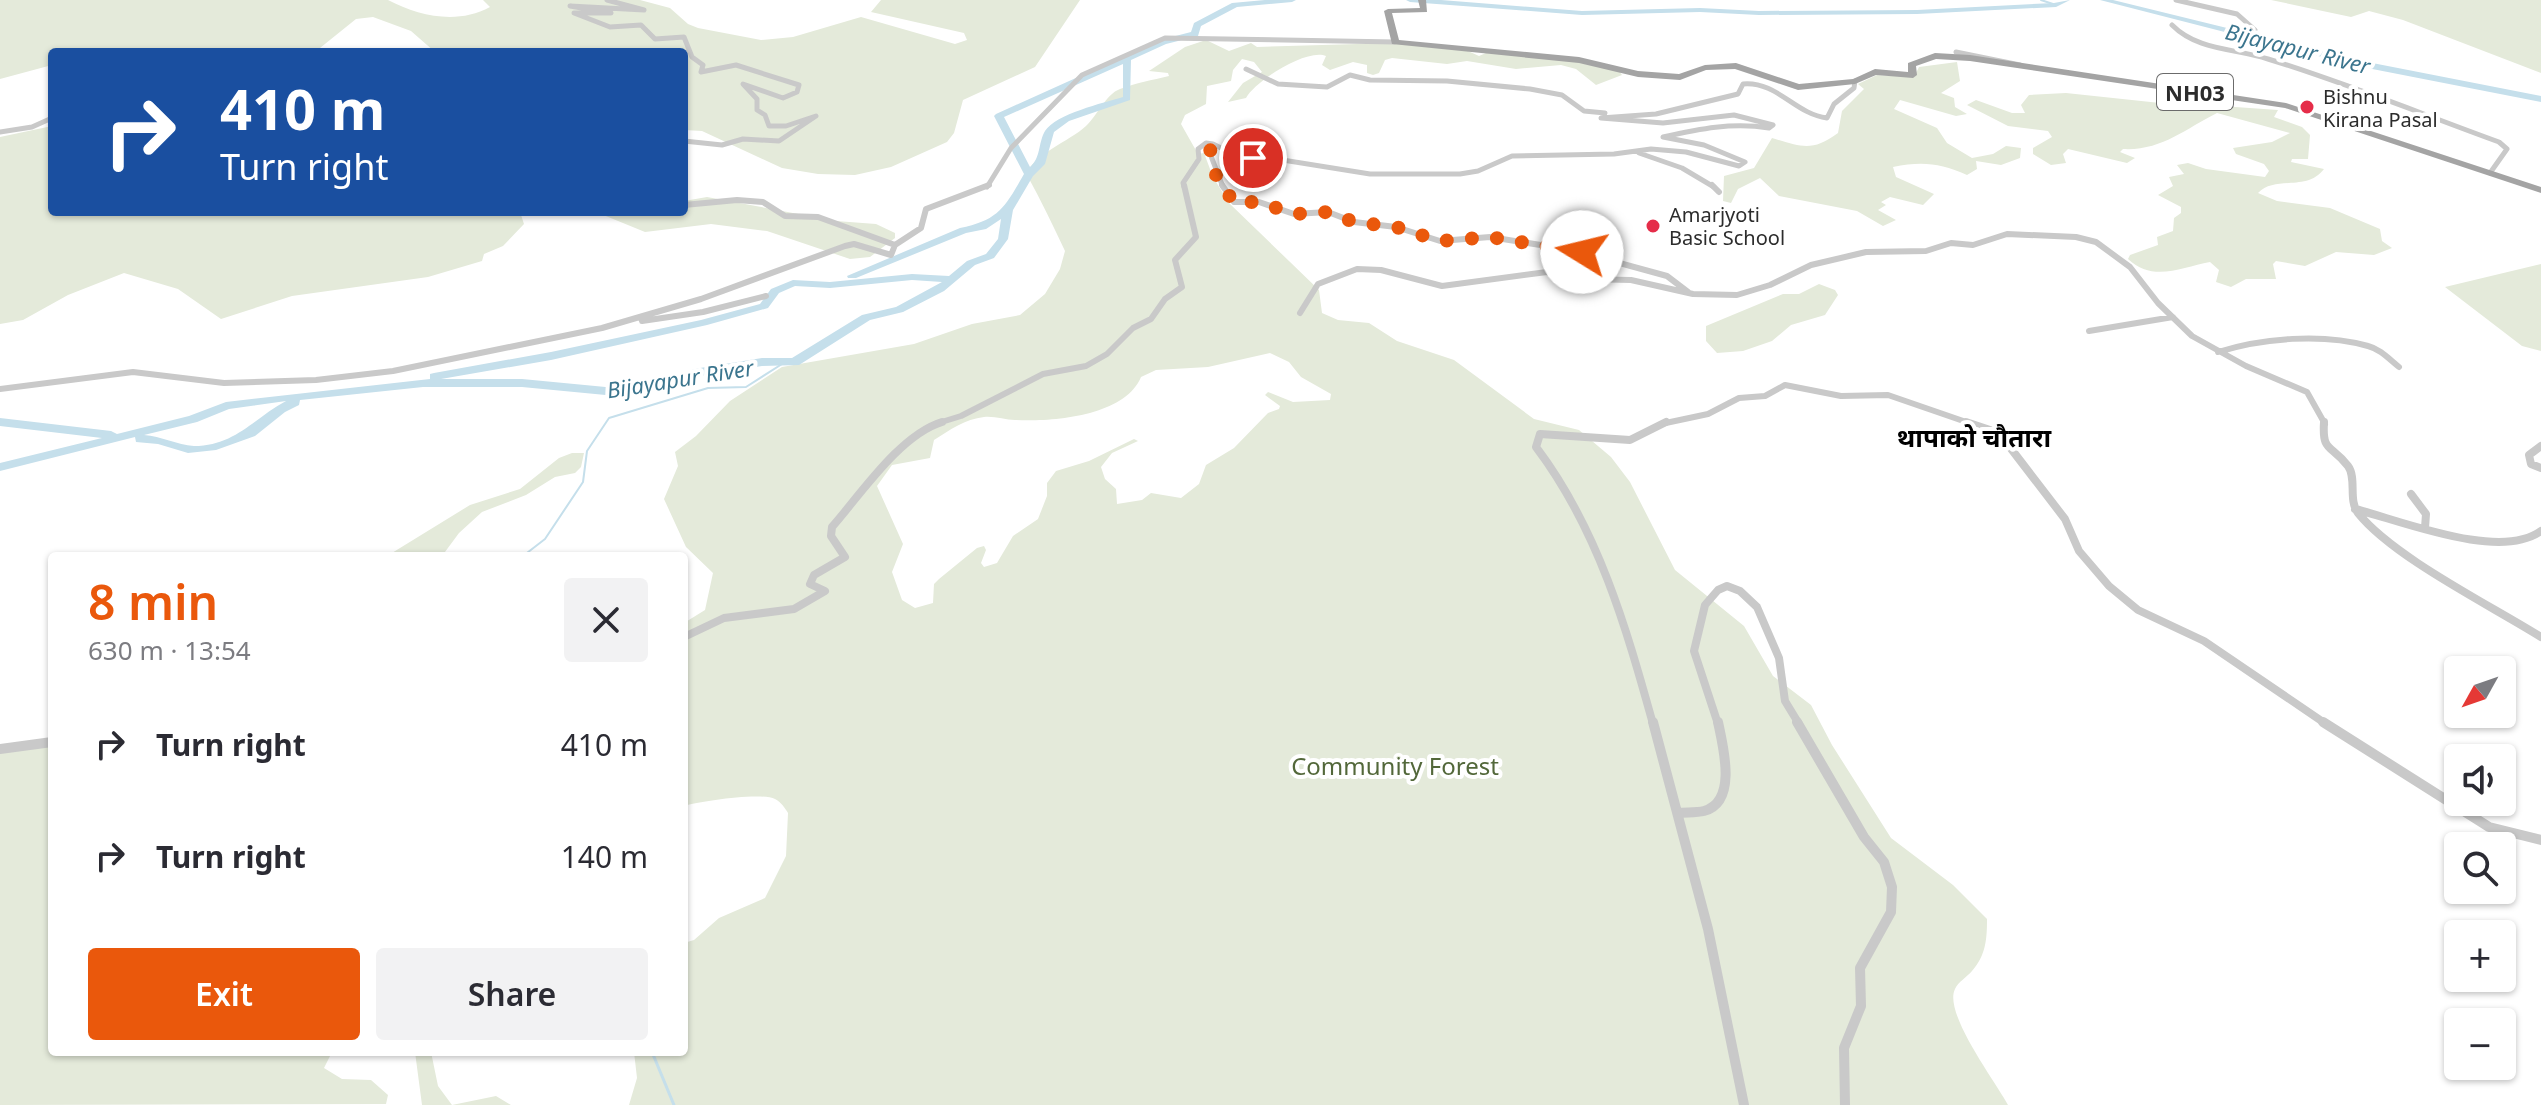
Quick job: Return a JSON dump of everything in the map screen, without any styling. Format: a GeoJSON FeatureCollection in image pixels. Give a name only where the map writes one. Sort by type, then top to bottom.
{"type":"FeatureCollection","features":[{"type":"Feature","properties":{"kind":"main road"},"geometry":{"type":"LineString","coordinates":[[1395,42],[1388,11],[1423,4]]}},
{"type":"Feature","properties":{"kind":"main road","name":"NH03"},"geometry":{"type":"LineString","coordinates":[[1395,42],[1579,60],[1638,74],[1680,77],[1705,68],[1731,66],[1792,87],[1855,81],[1875,72],[1913,75],[1911,65],[1935,56],[2025,66],[2286,106],[2541,190]]}},
{"type":"Feature","properties":{"kind":"street"},"geometry":{"type":"LineString","coordinates":[[607,0],[644,10],[570,6],[611,13],[574,13],[610,27],[640,24],[651,31],[655,39],[684,37],[692,57],[703,65],[701,72],[736,65],[799,85],[797,92],[783,98],[743,84],[757,99],[757,110],[765,115],[769,126],[786,126],[816,116],[779,141],[743,139],[722,145],[688,141]]}},
{"type":"Feature","properties":{"kind":"street"},"geometry":{"type":"LineString","coordinates":[[2176,0],[2237,14],[2255,30]]}},
{"type":"Feature","properties":{"kind":"street"},"geometry":{"type":"LineString","coordinates":[[2172,25],[2185,38],[2200,44],[2242,51],[2504,145],[2507,149],[2490,173]]}},
{"type":"Feature","properties":{"kind":"street"},"geometry":{"type":"LineString","coordinates":[[602,328],[701,299],[845,246],[854,244],[891,255],[895,245],[921,228],[926,209],[988,187],[1011,148],[1082,75],[1174,35],[1359,44],[1395,42]]}},
{"type":"Feature","properties":{"kind":"street"},"geometry":{"type":"LineString","coordinates":[[1956,52],[2025,66]]}},
{"type":"Feature","properties":{"kind":"street"},"geometry":{"type":"LineString","coordinates":[[1246,69],[1261,80],[1289,87],[1313,83],[1327,87],[1350,75],[1370,80],[1447,81],[1530,89],[1567,97],[1590,113],[1632,115]]}},
{"type":"Feature","properties":{"kind":"street"},"geometry":{"type":"LineString","coordinates":[[688,635],[735,616],[749,619],[799,609],[813,601],[825,591],[810,584],[814,575],[845,557],[831,536],[832,527],[906,443],[925,427],[961,416],[1043,374],[1086,366],[1158,312],[1165,299],[1182,287],[1175,260],[1196,237],[1183,183],[1185,175],[1199,159],[1199,148],[1213,144],[1239,157],[1270,158],[1370,174],[1460,174],[1478,171],[1512,156],[1638,150],[1675,150],[1741,166],[1744,160],[1706,145],[1663,137],[1711,126],[1774,126],[1738,115],[1694,115],[1669,122],[1608,121],[1601,118],[1656,114],[1706,104],[1738,94],[1743,84],[1750,83],[1784,95],[1793,107],[1808,115],[1827,118],[1834,104],[1854,88],[1855,81]]}},
{"type":"Feature","properties":{"kind":"street"},"geometry":{"type":"LineString","coordinates":[[0,132],[26,129],[48,120]]}},
{"type":"Feature","properties":{"kind":"street"},"geometry":{"type":"LineString","coordinates":[[1213,144],[1209,152],[1217,179],[1234,202],[1259,202],[1294,214],[1328,212],[1354,222],[1396,227],[1440,241],[1490,237],[1572,250],[1667,276],[1693,294]]}},
{"type":"Feature","properties":{"kind":"street"},"geometry":{"type":"LineString","coordinates":[[1638,150],[1668,159],[1684,172],[1711,183],[1719,192]]}},
{"type":"Feature","properties":{"kind":"street"},"geometry":{"type":"LineString","coordinates":[[688,204],[718,199],[764,201],[785,216],[818,217],[895,245]]}},
{"type":"Feature","properties":{"kind":"street"},"geometry":{"type":"LineString","coordinates":[[1300,313],[1318,284],[1362,269],[1381,270],[1442,286],[1547,272],[1584,279],[1631,280],[1693,294],[1737,295],[1770,285],[1811,265],[1866,252],[1926,251],[1951,243],[1973,245],[2007,234],[2096,242],[2130,267],[2192,336],[2218,352],[2307,392],[2321,412],[2325,424],[2321,433],[2326,445],[2350,468],[2355,509],[2379,536],[2541,637]]}},
{"type":"Feature","properties":{"kind":"street"},"geometry":{"type":"LineString","coordinates":[[0,389],[133,372],[224,383],[393,371],[602,328],[703,312],[766,296]]}},
{"type":"Feature","properties":{"kind":"street"},"geometry":{"type":"LineString","coordinates":[[2089,331],[2173,317]]}},
{"type":"Feature","properties":{"kind":"street"},"geometry":{"type":"LineString","coordinates":[[2218,352],[2234,345],[2275,341],[2357,344],[2372,347],[2399,367]]}},
{"type":"Feature","properties":{"kind":"street"},"geometry":{"type":"LineString","coordinates":[[1744,1105],[1721,975],[1636,663],[1607,579],[1560,473],[1536,447],[1540,434],[1630,440],[1665,422],[1708,414],[1739,398],[1765,396],[1785,385],[1841,396],[1888,395],[1999,433],[2065,519],[2079,551],[2109,586],[2138,610],[2204,641],[2359,747],[2489,827],[2541,840]]}},
{"type":"Feature","properties":{"kind":"street"},"geometry":{"type":"LineString","coordinates":[[2541,446],[2533,449],[2529,459],[2534,466],[2541,468]]}},
{"type":"Feature","properties":{"kind":"street"},"geometry":{"type":"LineString","coordinates":[[2411,494],[2426,514],[2425,528]]}},
{"type":"Feature","properties":{"kind":"street"},"geometry":{"type":"LineString","coordinates":[[2355,509],[2491,544],[2529,540],[2541,531]]}},
{"type":"Feature","properties":{"kind":"street"},"geometry":{"type":"LineString","coordinates":[[1678,813],[1707,811],[1721,797],[1726,769],[1704,671],[1694,651],[1705,605],[1718,590],[1727,586],[1740,591],[1757,607],[1774,642],[1785,701],[1864,837],[1884,862],[1892,887],[1891,912],[1860,968],[1861,1006],[1844,1048],[1845,1105]]}},
{"type":"Feature","properties":{"kind":"street"},"geometry":{"type":"LineString","coordinates":[[0,749],[48,743]]}},
{"type":"Feature","properties":{"kind":"green space"},"geometry":{"type":"Polygon","coordinates":[[[0,0],[388,0],[425,14],[451,17],[477,13],[490,7],[483,0],[640,0],[670,8],[688,24],[698,28],[761,40],[793,37],[861,17],[955,44],[967,40],[964,33],[871,12],[881,0],[1080,0],[1035,67],[963,100],[954,133],[947,142],[891,167],[855,175],[818,174],[782,168],[702,131],[688,130],[688,48],[430,48],[411,31],[373,17],[356,19],[320,48],[48,48],[48,66],[0,79],[0,0]]]}},
{"type":"Feature","properties":{"kind":"green space"},"geometry":{"type":"Polygon","coordinates":[[[2271,0],[2541,0],[2541,73],[2403,20],[2369,11],[2351,17],[2271,0]]]}},
{"type":"Feature","properties":{"kind":"green space","name":"Community Forest"},"geometry":{"type":"Polygon","coordinates":[[[1206,40],[1229,51],[1251,43],[1257,47],[1392,43],[1468,51],[1479,56],[1486,53],[1574,60],[1619,71],[1622,75],[1596,85],[1576,69],[1561,65],[1516,69],[1467,61],[1447,64],[1392,58],[1385,60],[1379,73],[1373,75],[1367,73],[1367,65],[1353,62],[1330,70],[1322,65],[1326,56],[1317,55],[1295,61],[1260,83],[1246,98],[1228,102],[1243,83],[1262,72],[1254,62],[1242,59],[1233,70],[1231,81],[1207,86],[1206,104],[1185,115],[1181,124],[1198,154],[1204,153],[1213,177],[1229,203],[1319,290],[1322,313],[1338,320],[1369,323],[1397,341],[1454,360],[1534,419],[1579,430],[1611,457],[1630,482],[1675,570],[1744,626],[1773,676],[1811,705],[1832,745],[1891,838],[1953,885],[1987,919],[1983,953],[1977,965],[1956,986],[1953,1000],[1963,1030],[2008,1105],[629,1105],[637,1078],[634,1056],[688,1056],[688,942],[719,918],[765,898],[786,856],[788,813],[775,799],[744,797],[688,805],[688,621],[705,610],[713,573],[686,547],[664,499],[678,466],[675,452],[696,436],[730,401],[782,367],[914,344],[972,324],[1020,315],[1045,294],[1060,269],[1065,251],[1027,175],[1030,168],[1043,155],[1086,126],[1115,92],[1169,76],[1168,73],[1149,71],[1185,47],[1206,40]],[[1270,353],[1208,367],[1156,370],[1141,377],[1133,390],[1120,400],[1086,414],[1048,420],[977,418],[958,426],[934,440],[930,458],[892,465],[877,486],[903,544],[892,572],[902,600],[915,608],[933,603],[934,584],[977,548],[984,546],[986,550],[981,563],[984,567],[997,563],[1013,536],[1038,519],[1047,496],[1047,483],[1056,471],[1089,461],[1134,439],[1138,441],[1112,453],[1101,467],[1105,479],[1116,489],[1117,504],[1142,500],[1151,493],[1181,498],[1199,484],[1206,465],[1234,448],[1268,413],[1279,409],[1280,406],[1265,395],[1268,392],[1293,402],[1330,400],[1331,394],[1301,377],[1289,362],[1270,353]]]}},
{"type":"Feature","properties":{"kind":"green space"},"geometry":{"type":"Polygon","coordinates":[[[1957,62],[1960,81],[1941,93],[1954,98],[1955,107],[1967,114],[1956,116],[1900,100],[1894,109],[1937,128],[1947,143],[1972,158],[1993,154],[2006,146],[2021,148],[2020,158],[2001,165],[1976,161],[1977,169],[1967,175],[1931,164],[1893,167],[1896,177],[1934,194],[1923,205],[1890,197],[1881,202],[1886,205],[1878,210],[1896,220],[1883,226],[1857,211],[1779,196],[1760,178],[1738,189],[1731,203],[1723,201],[1724,176],[1754,168],[1772,138],[1806,146],[1821,143],[1838,133],[1842,111],[1864,89],[1858,84],[1877,75],[1914,77],[1919,67],[1957,62]]]}},
{"type":"Feature","properties":{"kind":"green space"},"geometry":{"type":"Polygon","coordinates":[[[2066,93],[2160,103],[2195,100],[2221,106],[2278,110],[2274,117],[2302,127],[2310,135],[2308,159],[2292,159],[2291,162],[2324,169],[2309,180],[2273,185],[2258,193],[2277,201],[2330,208],[2380,229],[2382,241],[2392,248],[2374,255],[2336,252],[2305,266],[2276,261],[2273,264],[2276,279],[2246,279],[2231,287],[2216,282],[2219,270],[2210,262],[2158,272],[2138,266],[2128,259],[2130,255],[2158,245],[2157,237],[2173,231],[2174,218],[2181,213],[2181,207],[2158,195],[2173,186],[2169,177],[2184,174],[2177,165],[2188,163],[2206,169],[2265,177],[2269,171],[2264,164],[2236,154],[2233,148],[2272,142],[2290,133],[2217,113],[2161,143],[2123,149],[2120,152],[2135,158],[2127,163],[2068,149],[2063,154],[2066,163],[2051,165],[2033,154],[2033,148],[2052,137],[2048,131],[2008,126],[1967,105],[1976,100],[2012,113],[2025,113],[2021,105],[2029,95],[2066,93]]]}},
{"type":"Feature","properties":{"kind":"green space"},"geometry":{"type":"Polygon","coordinates":[[[48,127],[48,216],[521,216],[524,224],[503,246],[484,254],[482,261],[428,277],[292,296],[221,319],[178,289],[124,273],[68,295],[23,320],[0,324],[0,137],[48,127]]]}},
{"type":"Feature","properties":{"kind":"green space"},"geometry":{"type":"Polygon","coordinates":[[[707,197],[836,221],[876,224],[895,233],[895,238],[870,257],[850,259],[767,231],[711,224],[645,232],[606,216],[688,216],[688,200],[707,197]]]}},
{"type":"Feature","properties":{"kind":"green space"},"geometry":{"type":"Polygon","coordinates":[[[2541,264],[2541,351],[2522,346],[2445,287],[2541,264]]]}},
{"type":"Feature","properties":{"kind":"green space"},"geometry":{"type":"Polygon","coordinates":[[[1819,284],[1835,290],[1838,295],[1825,315],[1791,325],[1772,341],[1743,351],[1717,353],[1706,341],[1706,326],[1783,294],[1799,294],[1819,284]]]}},
{"type":"Feature","properties":{"kind":"green space"},"geometry":{"type":"Polygon","coordinates":[[[584,453],[581,467],[575,473],[555,477],[526,495],[482,512],[459,533],[445,552],[394,552],[470,505],[520,489],[559,458],[584,453]]]}},
{"type":"Feature","properties":{"kind":"green space"},"geometry":{"type":"Polygon","coordinates":[[[48,742],[48,1056],[330,1056],[324,1068],[342,1079],[371,1080],[388,1095],[386,1104],[0,1105],[0,751],[48,742]]]}},
{"type":"Feature","properties":{"kind":"green space"},"geometry":{"type":"Polygon","coordinates":[[[416,1056],[432,1056],[438,1086],[452,1105],[422,1105],[416,1056]]]}},
{"type":"Feature","properties":{"kind":"green space"},"geometry":{"type":"Polygon","coordinates":[[[496,1096],[511,1105],[452,1105],[496,1096]]]}},
{"type":"Feature","properties":{"kind":"waterway","name":"Bijayapur River"},"geometry":{"type":"LineString","coordinates":[[1127,59],[1163,42],[1195,34],[1197,25],[1235,5],[1292,0]]}},
{"type":"Feature","properties":{"kind":"waterway","name":"Bijayapur River"},"geometry":{"type":"LineString","coordinates":[[1410,0],[1582,13],[1700,10],[1759,13],[1917,12],[2056,5],[2066,0]]}},
{"type":"Feature","properties":{"kind":"waterway","name":"Bijayapur River"},"geometry":{"type":"LineString","coordinates":[[2041,0],[2056,5]]}},
{"type":"Feature","properties":{"kind":"waterway","name":"Bijayapur River"},"geometry":{"type":"LineString","coordinates":[[2104,0],[2357,63],[2541,99]]}},
{"type":"Feature","properties":{"kind":"waterway"},"geometry":{"type":"LineString","coordinates":[[1029,174],[999,116],[1127,59]]}},
{"type":"Feature","properties":{"kind":"waterway","name":"Bijayapur River"},"geometry":{"type":"LineString","coordinates":[[1029,174],[1040,164],[1050,131],[1066,119],[1127,98],[1127,59]]}},
{"type":"Feature","properties":{"kind":"waterway","name":"Bijayapur River"},"geometry":{"type":"LineString","coordinates":[[1008,210],[1029,174]]}},
{"type":"Feature","properties":{"kind":"waterway"},"geometry":{"type":"LineString","coordinates":[[852,276],[964,230],[982,227],[1008,210]]}},
{"type":"Feature","properties":{"kind":"waterway","name":"Bijayapur River"},"geometry":{"type":"LineString","coordinates":[[952,279],[971,263],[990,256],[1003,239],[1008,210]]}},
{"type":"Feature","properties":{"kind":"waterway"},"geometry":{"type":"LineString","coordinates":[[434,377],[551,356],[703,323],[764,306],[775,291],[793,283],[830,285],[912,277],[952,279]]}},
{"type":"Feature","properties":{"kind":"waterway","name":"Bijayapur River"},"geometry":{"type":"LineString","coordinates":[[0,467],[193,419],[226,406],[291,397],[423,383],[522,383],[616,392],[700,372],[762,362],[795,362],[866,317],[899,310],[940,289],[952,279]]}},
{"type":"Feature","properties":{"kind":"waterway"},"geometry":{"type":"LineString","coordinates":[[528,552],[545,539],[583,482],[587,451],[609,418],[708,388],[746,387],[782,364]]}},
{"type":"Feature","properties":{"kind":"waterway"},"geometry":{"type":"LineString","coordinates":[[140,439],[194,450],[216,446],[250,433],[295,402]]}},
{"type":"Feature","properties":{"kind":"waterway"},"geometry":{"type":"LineString","coordinates":[[0,422],[111,435]]}},
{"type":"Feature","properties":{"kind":"waterway"},"geometry":{"type":"LineString","coordinates":[[654,1056],[674,1105]]}},
{"type":"Feature","properties":{"kind":"place","name":"Bishnu Kirana Pasal"},"geometry":{"type":"Point","coordinates":[2307,107]}},
{"type":"Feature","properties":{"kind":"place","name":"Amarjyoti Basic School"},"geometry":{"type":"Point","coordinates":[1653,226]}},
{"type":"Feature","properties":{"kind":"district","name":"थापाको चौतारा"},"geometry":{"type":"Point","coordinates":[1974,437]}},
{"type":"Feature","properties":{"kind":"route"},"geometry":{"type":"LineString","coordinates":[[1253,158],[1235,156],[1213,144],[1210,149],[1217,179],[1234,202],[1259,202],[1294,214],[1328,212],[1354,222],[1396,227],[1415,236],[1440,241],[1490,237],[1582,252]]}}]}
